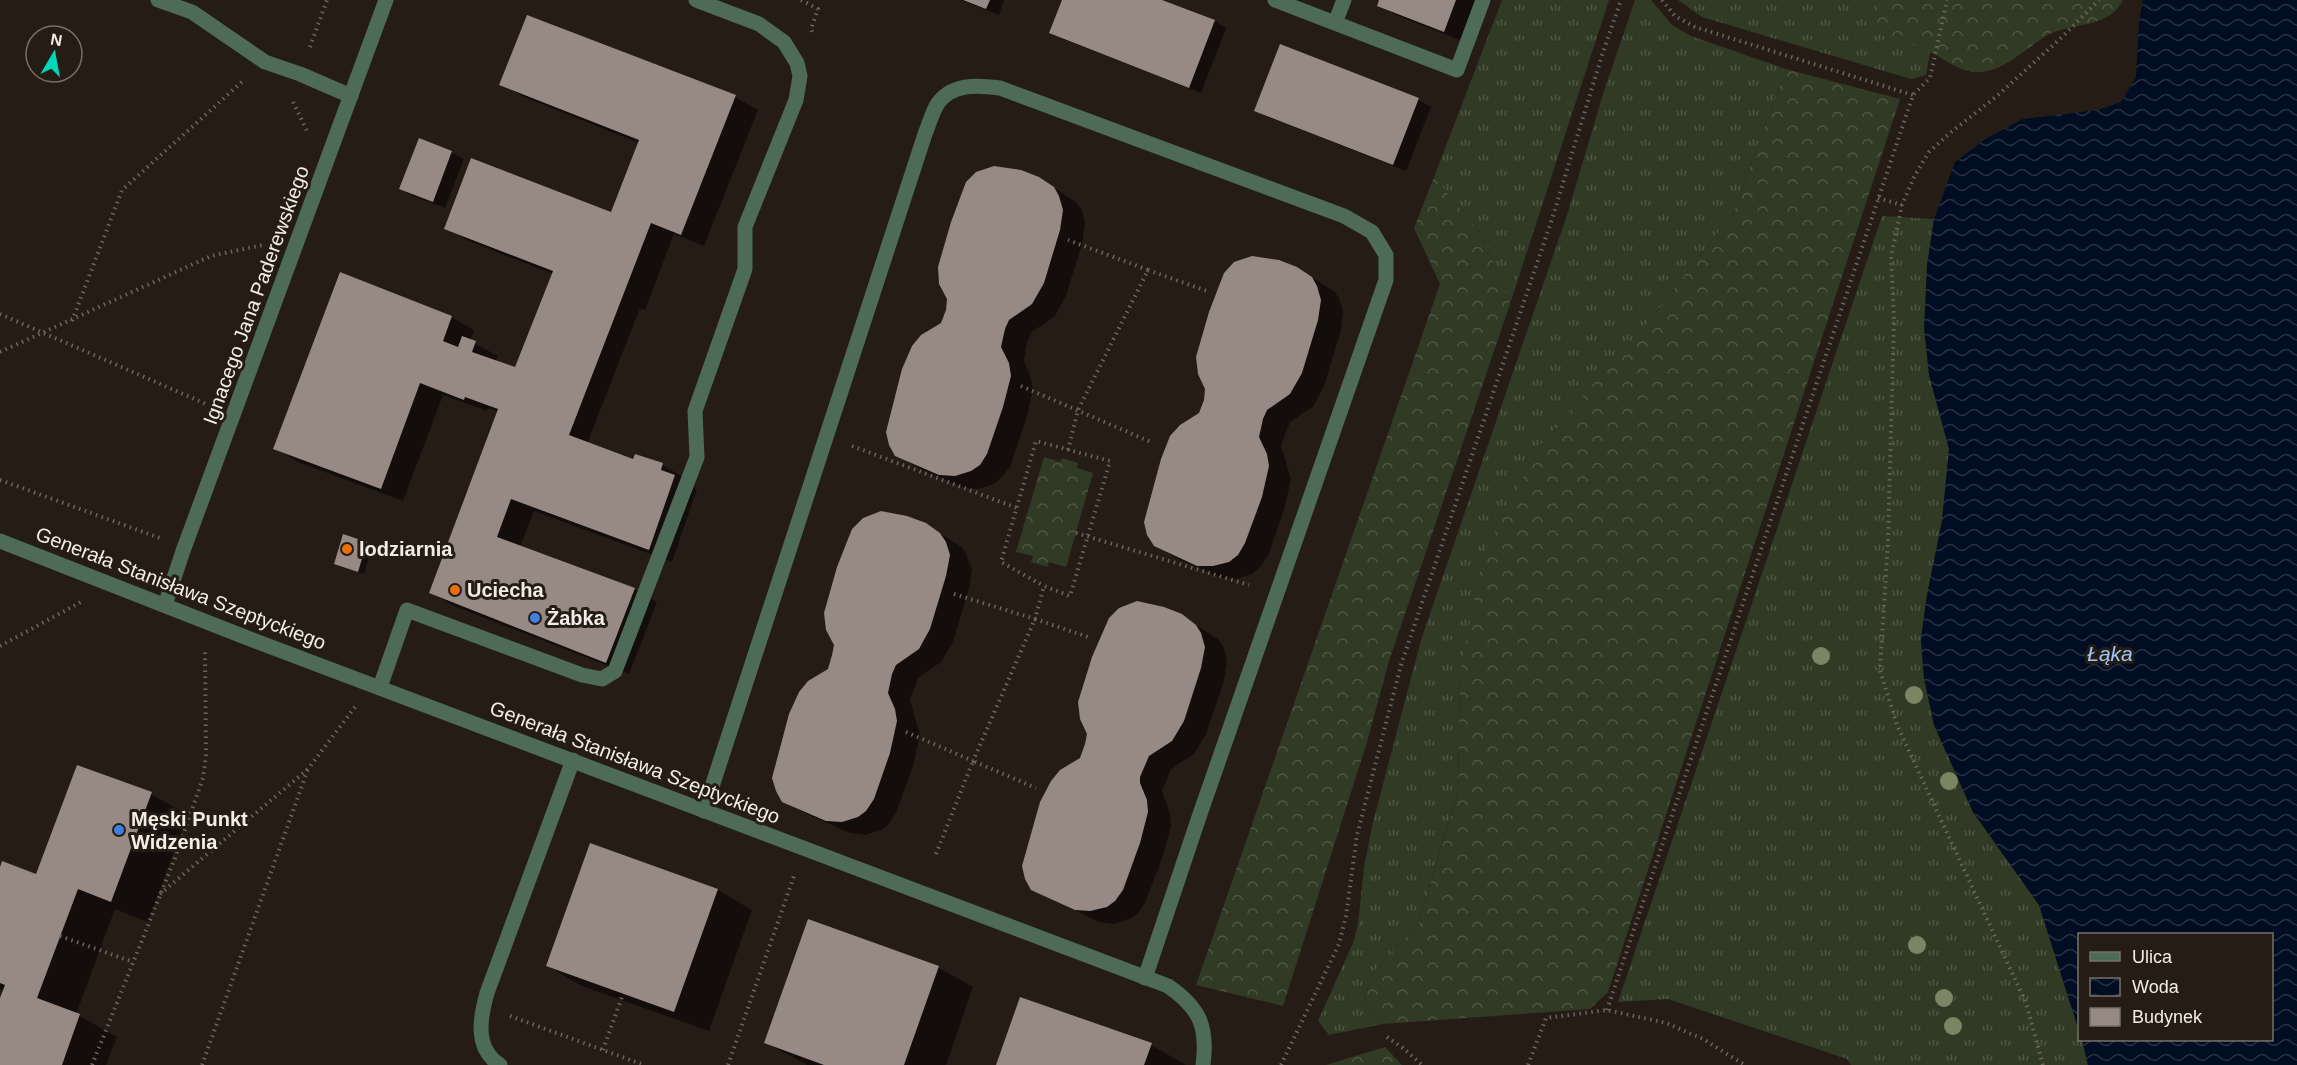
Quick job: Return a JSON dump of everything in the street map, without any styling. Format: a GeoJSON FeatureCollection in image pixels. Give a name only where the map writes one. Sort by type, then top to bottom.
{"type":"FeatureCollection","features":[{"type":"Feature","properties":{"kind":"street"},"geometry":{"type":"LineString","coordinates":[[158,0],[192,12],[265,62],[351,96]]}},
{"type":"Feature","properties":{"kind":"street","name":"Ignacego Jana Paderewskiego"},"geometry":{"type":"LineString","coordinates":[[165,605],[386,0]]}},
{"type":"Feature","properties":{"kind":"street"},"geometry":{"type":"LineString","coordinates":[[380,687],[406,610],[582,675],[602,679],[615,671],[697,457],[695,411],[745,268],[745,227],[796,100],[800,76],[797,63],[784,42],[759,24],[696,0]]}},
{"type":"Feature","properties":{"kind":"street"},"geometry":{"type":"LineString","coordinates":[[1275,0],[1457,70],[1483,0]]}},
{"type":"Feature","properties":{"kind":"street"},"geometry":{"type":"LineString","coordinates":[[1335,23],[1344,0]]}},
{"type":"Feature","properties":{"kind":"street"},"geometry":{"type":"LineString","coordinates":[[704,811],[925,134],[939,103],[957,88],[979,85],[1000,88],[1344,216],[1372,232],[1386,255],[1386,280],[1145,978]]}},
{"type":"Feature","properties":{"kind":"street","name":"Generała Stanisława Szeptyckiego"},"geometry":{"type":"LineString","coordinates":[[0,541],[1168,986],[1184,997],[1197,1013],[1204,1030],[1206,1047],[1203,1065]]}},
{"type":"Feature","properties":{"kind":"street"},"geometry":{"type":"LineString","coordinates":[[500,1065],[495,1062],[483,1043],[480,1020],[573,760]]}},
{"type":"Feature","properties":{"kind":"path"},"geometry":{"type":"LineString","coordinates":[[1281,1065],[1339,944],[1346,916],[1360,823],[1404,654],[1553,216],[1621,0]]}},
{"type":"Feature","properties":{"kind":"path"},"geometry":{"type":"LineString","coordinates":[[1662,0],[1675,16],[1695,27],[1913,95]]}},
{"type":"Feature","properties":{"kind":"path"},"geometry":{"type":"LineString","coordinates":[[1607,1010],[1913,95],[1930,78],[1947,0]]}},
{"type":"Feature","properties":{"kind":"path"},"geometry":{"type":"LineString","coordinates":[[2043,1065],[2026,1003],[1898,726],[1880,670],[1888,542],[1894,319],[1891,257],[1902,205],[1915,175],[1929,152],[2062,38],[2099,0]]}},
{"type":"Feature","properties":{"kind":"path"},"geometry":{"type":"LineString","coordinates":[[72,321],[122,190],[244,80],[253,84]]}},
{"type":"Feature","properties":{"kind":"path"},"geometry":{"type":"LineString","coordinates":[[291,99],[310,137]]}},
{"type":"Feature","properties":{"kind":"path"},"geometry":{"type":"LineString","coordinates":[[1878,198],[1902,205]]}},
{"type":"Feature","properties":{"kind":"path"},"geometry":{"type":"LineString","coordinates":[[1068,240],[1207,291]]}},
{"type":"Feature","properties":{"kind":"path"},"geometry":{"type":"LineString","coordinates":[[0,352],[211,256],[263,245]]}},
{"type":"Feature","properties":{"kind":"path"},"geometry":{"type":"LineString","coordinates":[[1068,450],[1078,410],[1148,270]]}},
{"type":"Feature","properties":{"kind":"path"},"geometry":{"type":"LineString","coordinates":[[0,314],[206,404]]}},
{"type":"Feature","properties":{"kind":"path"},"geometry":{"type":"LineString","coordinates":[[1021,386],[1153,443]]}},
{"type":"Feature","properties":{"kind":"path"},"geometry":{"type":"LineString","coordinates":[[1036,441],[1110,461],[1070,596],[1044,586],[1001,562],[1017,508],[1036,441]]}},
{"type":"Feature","properties":{"kind":"path"},"geometry":{"type":"LineString","coordinates":[[847,445],[1017,508]]}},
{"type":"Feature","properties":{"kind":"path"},"geometry":{"type":"LineString","coordinates":[[0,480],[159,537]]}},
{"type":"Feature","properties":{"kind":"path"},"geometry":{"type":"LineString","coordinates":[[1076,533],[1257,588]]}},
{"type":"Feature","properties":{"kind":"path"},"geometry":{"type":"LineString","coordinates":[[936,854],[973,760],[1035,619],[1044,586]]}},
{"type":"Feature","properties":{"kind":"path"},"geometry":{"type":"LineString","coordinates":[[954,594],[1088,637]]}},
{"type":"Feature","properties":{"kind":"path"},"geometry":{"type":"LineString","coordinates":[[0,646],[81,602]]}},
{"type":"Feature","properties":{"kind":"path"},"geometry":{"type":"LineString","coordinates":[[92,1065],[160,895],[203,778],[206,756],[205,649]]}},
{"type":"Feature","properties":{"kind":"path"},"geometry":{"type":"LineString","coordinates":[[160,895],[308,769],[356,706]]}},
{"type":"Feature","properties":{"kind":"path"},"geometry":{"type":"LineString","coordinates":[[906,732],[1036,788]]}},
{"type":"Feature","properties":{"kind":"path"},"geometry":{"type":"LineString","coordinates":[[202,1065],[308,769]]}},
{"type":"Feature","properties":{"kind":"path"},"geometry":{"type":"LineString","coordinates":[[728,1065],[797,868]]}},
{"type":"Feature","properties":{"kind":"path"},"geometry":{"type":"LineString","coordinates":[[60,936],[133,963]]}},
{"type":"Feature","properties":{"kind":"path"},"geometry":{"type":"LineString","coordinates":[[603,1050],[623,994]]}},
{"type":"Feature","properties":{"kind":"path"},"geometry":{"type":"LineString","coordinates":[[484,1006],[644,1065]]}},
{"type":"Feature","properties":{"kind":"path"},"geometry":{"type":"LineString","coordinates":[[1528,1065],[1546,1018],[1607,1010],[1666,1023],[1703,1039],[1745,1065]]}},
{"type":"Feature","properties":{"kind":"path"},"geometry":{"type":"LineString","coordinates":[[1387,1038],[1403,1048],[1422,1065]]}},
{"type":"Feature","properties":{"kind":"green space"},"geometry":{"type":"Polygon","coordinates":[[[1502,0],[1609,0],[1510,304],[1483,236],[1434,177],[1502,0]]]}},
{"type":"Feature","properties":{"kind":"green space"},"geometry":{"type":"Polygon","coordinates":[[[1635,0],[1651,0],[1672,25],[1691,36],[1786,69],[1733,213],[1653,316],[1460,672],[1458,791],[1418,925],[1374,971],[1363,1003],[1383,1024],[1329,1035],[1318,1021],[1353,943],[1358,925],[1364,867],[1373,822],[1421,640],[1567,215],[1604,91],[1635,0]]]}},
{"type":"Feature","properties":{"kind":"green space"},"geometry":{"type":"Polygon","coordinates":[[[1678,0],[1882,0],[1876,14],[1912,44],[1930,52],[1926,75],[1911,79],[1702,17],[1678,0]]]}},
{"type":"Feature","properties":{"kind":"green space"},"geometry":{"type":"Polygon","coordinates":[[[1882,0],[2123,0],[2109,16],[2046,36],[2000,67],[1979,72],[1963,70],[1924,49],[1878,33],[1875,14],[1882,0]]]}},
{"type":"Feature","properties":{"kind":"green space"},"geometry":{"type":"Polygon","coordinates":[[[1786,69],[1900,99],[1608,992],[1590,1009],[1383,1024],[1363,1003],[1374,971],[1418,925],[1458,792],[1460,672],[1483,555],[1539,446],[1653,316],[1733,213],[1786,69]]]}},
{"type":"Feature","properties":{"kind":"green space"},"geometry":{"type":"Polygon","coordinates":[[[1434,177],[1483,236],[1510,304],[1389,661],[1367,742],[1283,1006],[1196,985],[1440,284],[1414,228],[1434,177]]]}},
{"type":"Feature","properties":{"kind":"green space"},"geometry":{"type":"Polygon","coordinates":[[[1882,216],[1934,219],[1927,266],[1929,375],[1949,449],[1942,521],[1927,595],[1921,639],[1924,678],[1934,725],[1973,812],[2039,905],[2078,1028],[2078,1041],[2082,1041],[2088,1065],[1851,1065],[1847,1059],[1668,999],[1618,1002],[1882,216]]]}},
{"type":"Feature","properties":{"kind":"green space"},"geometry":{"type":"Polygon","coordinates":[[[1044,457],[1060,462],[1062,458],[1078,463],[1077,468],[1093,473],[1066,567],[1049,562],[1047,567],[1031,562],[1033,556],[1016,552],[1044,457]]]}},
{"type":"Feature","properties":{"kind":"green space"},"geometry":{"type":"Polygon","coordinates":[[[1385,1047],[1402,1065],[1326,1065],[1385,1047]]]}},
{"type":"Feature","properties":{"kind":"water","name":"Łąka"},"geometry":{"type":"Polygon","coordinates":[[[2143,0],[2297,0],[2297,1065],[2088,1065],[2082,1041],[2273,1041],[2273,933],[2078,933],[2078,1028],[2039,905],[1973,812],[1934,725],[1924,678],[1921,639],[1927,595],[1942,521],[1949,449],[1929,375],[1924,328],[1927,266],[1934,219],[1955,162],[1987,138],[2023,119],[2098,110],[2121,102],[2136,77],[2139,22],[2143,0]]]}},
{"type":"Feature","properties":{"kind":"building"},"geometry":{"type":"Polygon","coordinates":[[[963,0],[990,0],[986,9],[963,0]]]}},
{"type":"Feature","properties":{"kind":"building"},"geometry":{"type":"Polygon","coordinates":[[[1062,0],[1162,0],[1215,20],[1189,88],[1049,33],[1062,0]]]}},
{"type":"Feature","properties":{"kind":"building"},"geometry":{"type":"Polygon","coordinates":[[[1379,0],[1456,0],[1444,32],[1377,6],[1379,0]]]}},
{"type":"Feature","properties":{"kind":"building"},"geometry":{"type":"Polygon","coordinates":[[[527,15],[736,95],[681,235],[651,223],[569,435],[633,459],[635,454],[663,463],[661,470],[675,475],[649,550],[511,499],[497,537],[635,588],[606,663],[429,593],[498,409],[465,397],[464,400],[420,383],[381,489],[273,449],[340,272],[452,316],[443,341],[458,347],[462,336],[476,341],[472,352],[515,367],[553,271],[444,229],[471,158],[611,212],[639,140],[499,85],[527,15]]]}},
{"type":"Feature","properties":{"kind":"building"},"geometry":{"type":"Polygon","coordinates":[[[1280,44],[1419,98],[1393,165],[1254,111],[1280,44]]]}},
{"type":"Feature","properties":{"kind":"building"},"geometry":{"type":"Polygon","coordinates":[[[419,138],[452,151],[433,202],[399,189],[419,138]]]}},
{"type":"Feature","properties":{"kind":"building"},"geometry":{"type":"Polygon","coordinates":[[[994,166],[1021,170],[1039,177],[1054,187],[1063,210],[1060,230],[1044,283],[1032,304],[1009,320],[1005,329],[1001,347],[1009,363],[1011,376],[987,454],[980,465],[971,471],[955,476],[939,475],[895,456],[886,432],[902,369],[912,346],[921,335],[941,323],[946,310],[947,299],[939,284],[938,267],[966,182],[976,172],[994,166]]]}},
{"type":"Feature","properties":{"kind":"building"},"geometry":{"type":"Polygon","coordinates":[[[1252,256],[1279,260],[1297,267],[1312,277],[1321,300],[1318,320],[1302,373],[1290,394],[1267,410],[1263,419],[1259,437],[1267,454],[1269,466],[1262,497],[1245,543],[1238,555],[1229,562],[1213,566],[1197,566],[1154,546],[1147,535],[1144,522],[1161,459],[1170,436],[1180,425],[1199,413],[1204,400],[1205,389],[1198,374],[1196,357],[1209,312],[1224,273],[1234,262],[1252,256]]]}},
{"type":"Feature","properties":{"kind":"building"},"geometry":{"type":"Polygon","coordinates":[[[881,511],[907,516],[926,523],[940,533],[950,555],[930,629],[919,649],[896,665],[892,674],[888,693],[897,721],[890,753],[874,799],[866,811],[858,817],[842,822],[826,821],[782,802],[772,778],[789,714],[799,692],[808,681],[828,669],[834,645],[826,630],[824,613],[837,567],[852,529],[863,518],[881,511]]]}},
{"type":"Feature","properties":{"kind":"building"},"geometry":{"type":"Polygon","coordinates":[[[343,534],[367,542],[358,572],[334,564],[343,534]]]}},
{"type":"Feature","properties":{"kind":"building"},"geometry":{"type":"Polygon","coordinates":[[[1137,601],[1182,614],[1196,625],[1205,647],[1201,668],[1184,721],[1172,741],[1149,756],[1140,777],[1148,812],[1140,843],[1123,890],[1107,907],[1090,911],[1075,910],[1031,890],[1022,866],[1040,802],[1051,781],[1060,770],[1080,758],[1085,744],[1087,734],[1080,719],[1078,702],[1092,657],[1109,618],[1119,608],[1137,601]]]}},
{"type":"Feature","properties":{"kind":"building"},"geometry":{"type":"Polygon","coordinates":[[[77,765],[152,792],[111,902],[78,889],[37,998],[80,1014],[62,1065],[0,1065],[0,998],[5,985],[0,983],[0,867],[2,861],[36,874],[77,765]]]}},
{"type":"Feature","properties":{"kind":"building"},"geometry":{"type":"Polygon","coordinates":[[[590,843],[718,889],[674,1012],[546,966],[590,843]]]}},
{"type":"Feature","properties":{"kind":"building"},"geometry":{"type":"Polygon","coordinates":[[[808,919],[939,966],[904,1065],[824,1065],[764,1043],[808,919]]]}},
{"type":"Feature","properties":{"kind":"building"},"geometry":{"type":"Polygon","coordinates":[[[1020,997],[1152,1043],[1144,1065],[996,1065],[1020,997]]]}},
{"type":"Feature","properties":{"kind":"place","name":"lodziarnia"},"geometry":{"type":"Point","coordinates":[347,549]}},
{"type":"Feature","properties":{"kind":"place","name":"Uciecha"},"geometry":{"type":"Point","coordinates":[455,590]}},
{"type":"Feature","properties":{"kind":"place","name":"Żabka"},"geometry":{"type":"Point","coordinates":[535,618]}},
{"type":"Feature","properties":{"kind":"place","name":"Męski Punkt Widzenia"},"geometry":{"type":"Point","coordinates":[119,830]}}]}
